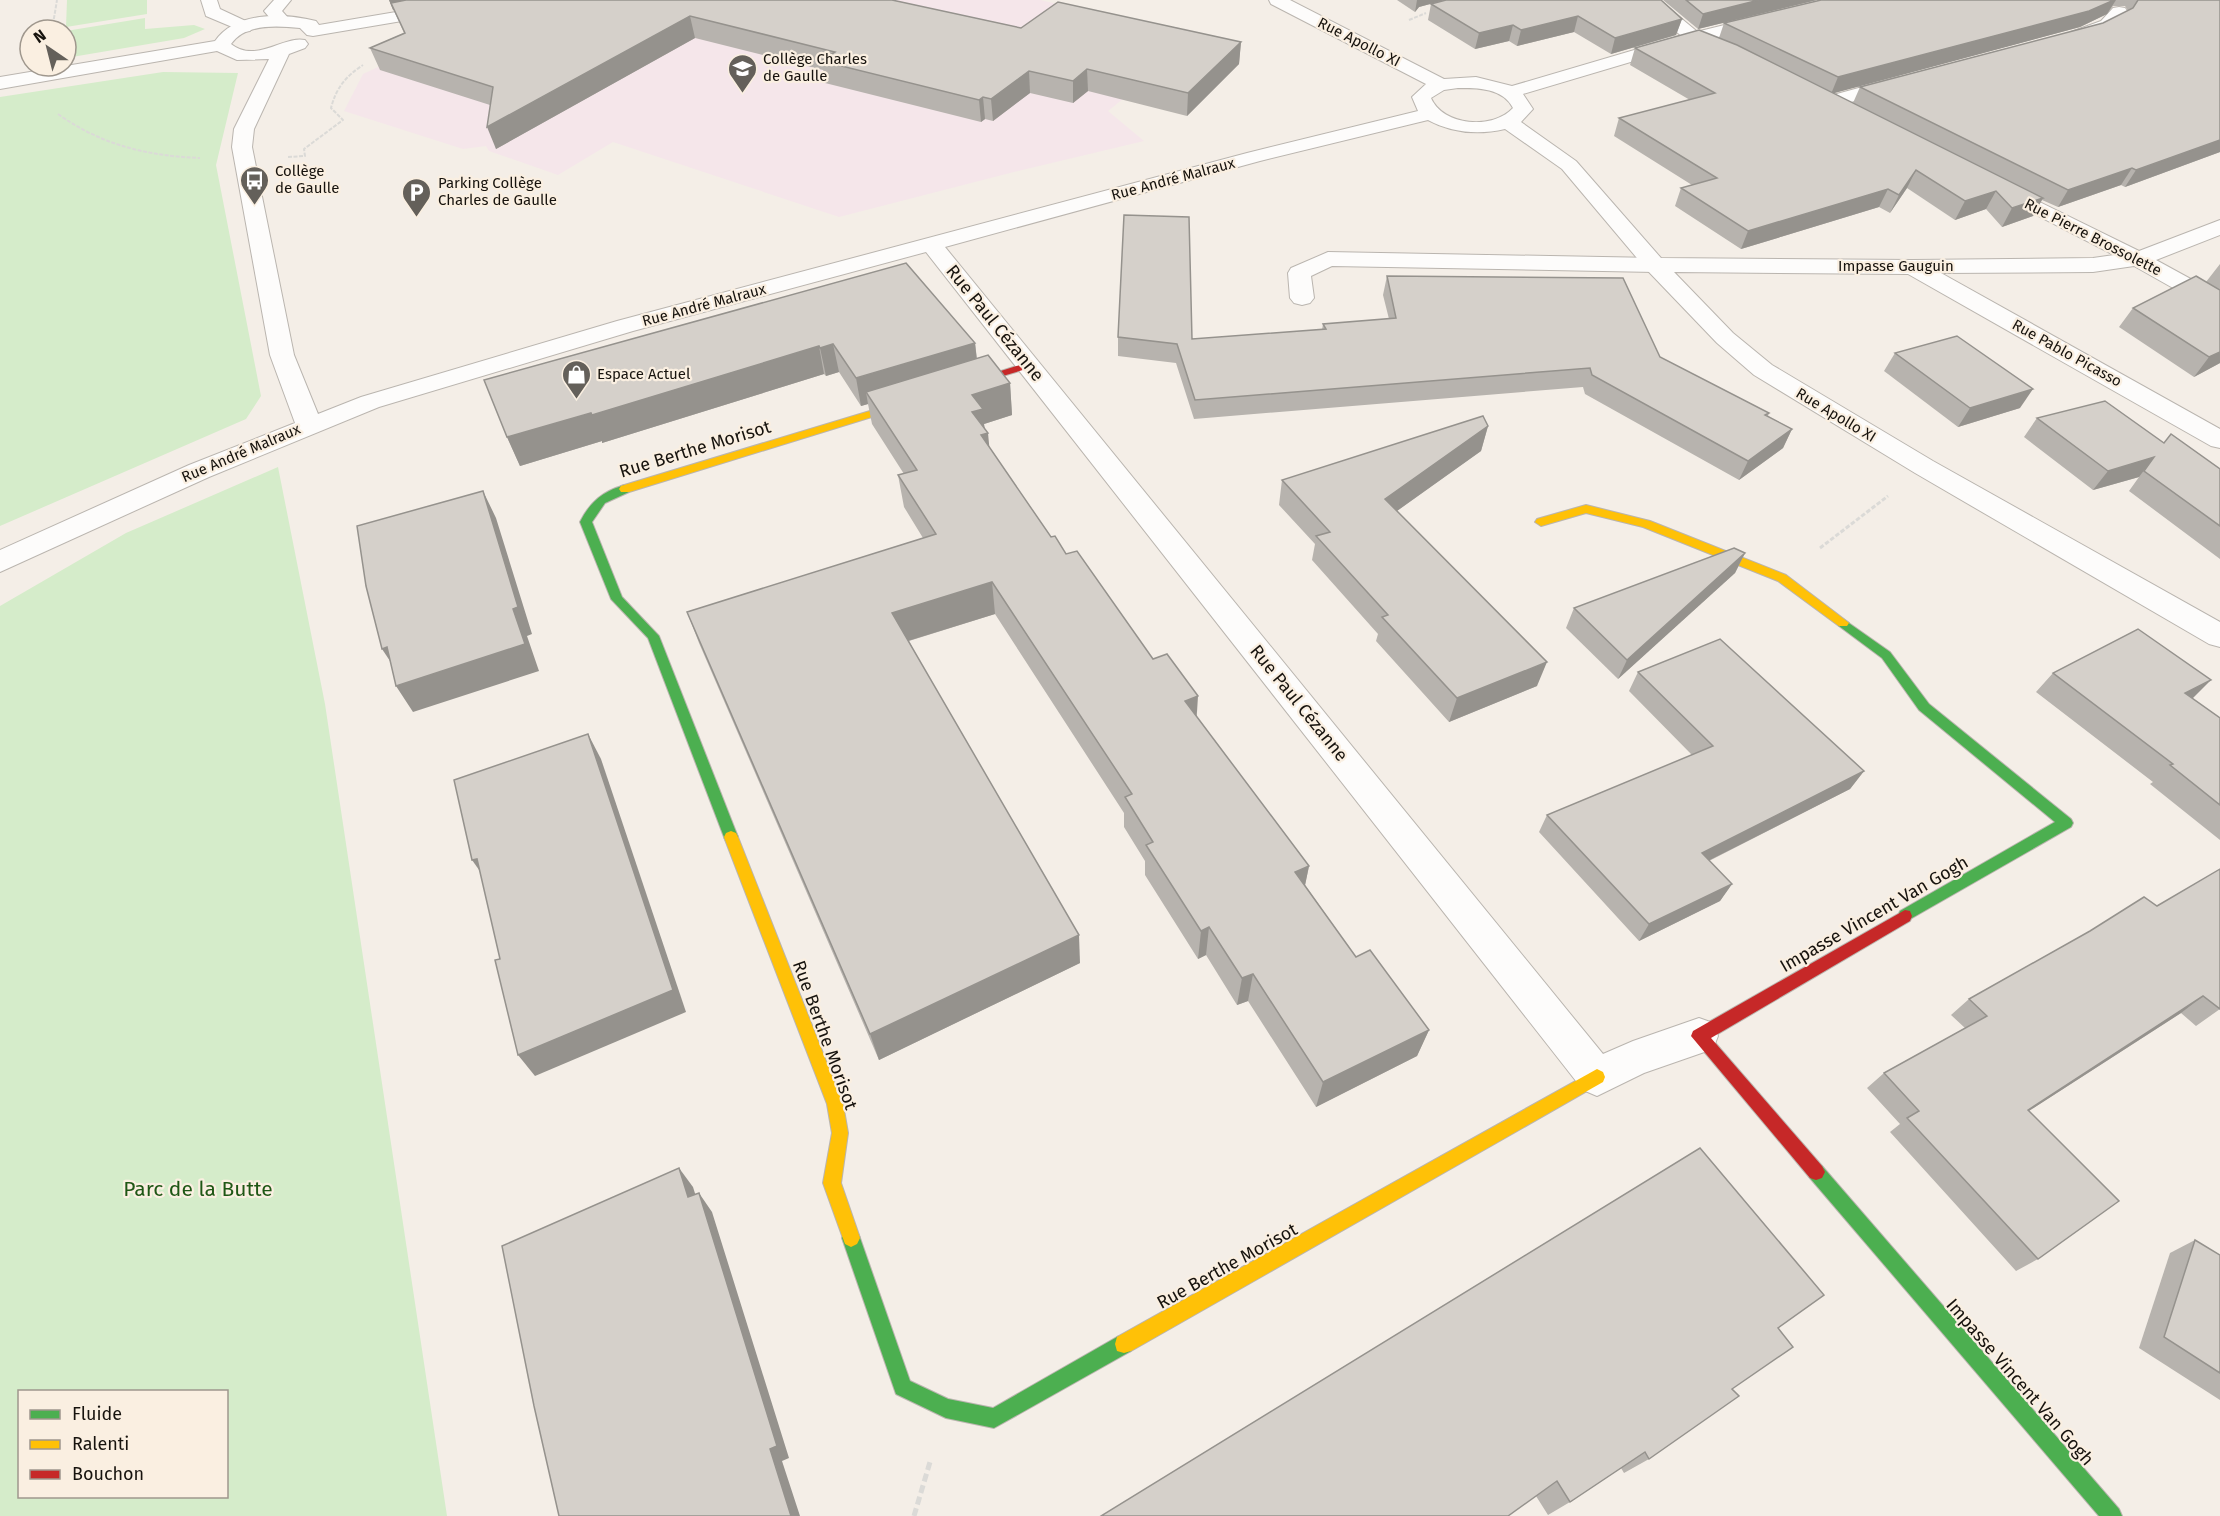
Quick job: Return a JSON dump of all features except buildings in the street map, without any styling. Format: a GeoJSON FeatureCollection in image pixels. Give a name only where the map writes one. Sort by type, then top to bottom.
{"type":"FeatureCollection","features":[{"type":"Feature","properties":{"kind":"street"},"geometry":{"type":"LineString","coordinates":[[209,0],[212,12],[244,27]]}},
{"type":"Feature","properties":{"kind":"street"},"geometry":{"type":"LineString","coordinates":[[281,20],[273,11],[284,0]]}},
{"type":"Feature","properties":{"kind":"street"},"geometry":{"type":"LineString","coordinates":[[221,45],[225,50],[234,54],[249,55],[282,51],[304,42],[313,31],[497,0]]}},
{"type":"Feature","properties":{"kind":"street","name":"Rue Apollo XI"},"geometry":{"type":"LineString","coordinates":[[1277,0],[1440,84]]}},
{"type":"Feature","properties":{"kind":"street"},"geometry":{"type":"LineString","coordinates":[[1649,0],[1694,38],[1748,61]]}},
{"type":"Feature","properties":{"kind":"street"},"geometry":{"type":"LineString","coordinates":[[1510,92],[1558,76],[1694,38],[1846,0]]}},
{"type":"Feature","properties":{"kind":"street"},"geometry":{"type":"LineString","coordinates":[[2064,39],[2105,26],[2116,19],[2119,12]]}},
{"type":"Feature","properties":{"kind":"street"},"geometry":{"type":"LineString","coordinates":[[221,45],[224,39],[244,27],[281,20],[298,21],[310,25],[313,31]]}},
{"type":"Feature","properties":{"kind":"street"},"geometry":{"type":"LineString","coordinates":[[78,70],[221,45]]}},
{"type":"Feature","properties":{"kind":"street"},"geometry":{"type":"LineString","coordinates":[[282,51],[244,129],[242,147],[282,355],[309,425]]}},
{"type":"Feature","properties":{"kind":"street"},"geometry":{"type":"LineString","coordinates":[[0,83],[32,78]]}},
{"type":"Feature","properties":{"kind":"street"},"geometry":{"type":"LineString","coordinates":[[1829,102],[1918,78]]}},
{"type":"Feature","properties":{"kind":"street"},"geometry":{"type":"LineString","coordinates":[[1476,82],[1510,92],[1521,100],[1523,109],[1519,117],[1509,123],[1477,127],[1459,125],[1430,114],[1422,106],[1421,97],[1428,89],[1440,84],[1476,82]]}},
{"type":"Feature","properties":{"kind":"street"},"geometry":{"type":"LineString","coordinates":[[1809,92],[1850,113]]}},
{"type":"Feature","properties":{"kind":"street","name":"Rue André Malraux"},"geometry":{"type":"LineString","coordinates":[[0,562],[98,515],[309,425],[370,402],[607,331],[1254,157],[1430,114]]}},
{"type":"Feature","properties":{"kind":"street","name":"Rue Apollo XI"},"geometry":{"type":"LineString","coordinates":[[1509,123],[1569,165],[1655,265],[1725,338],[1763,370],[1924,467],[2220,636]]}},
{"type":"Feature","properties":{"kind":"street","name":"Rue Pierre Brossolette"},"geometry":{"type":"LineString","coordinates":[[1978,178],[2138,259],[2220,305]]}},
{"type":"Feature","properties":{"kind":"street","name":"Impasse Gauguin"},"geometry":{"type":"LineString","coordinates":[[1302,298],[1299,273],[1328,259],[1655,265],[1913,267],[2093,265],[2138,259],[2220,227]]}},
{"type":"Feature","properties":{"kind":"street","name":"Rue Paul Cézanne"},"geometry":{"type":"LineString","coordinates":[[931,244],[1597,1077]]}},
{"type":"Feature","properties":{"kind":"street","name":"Rue Pablo Picasso"},"geometry":{"type":"LineString","coordinates":[[1913,267],[2220,440]]}},
{"type":"Feature","properties":{"kind":"street"},"geometry":{"type":"LineString","coordinates":[[951,389],[1029,365]]}},
{"type":"Feature","properties":{"kind":"street","name":"Rue Berthe Morisot"},"geometry":{"type":"LineString","coordinates":[[928,396],[614,492],[593,506],[586,522],[617,599],[653,636],[835,1104],[840,1133],[832,1183],[903,1386],[946,1408],[994,1418],[1597,1077]]}},
{"type":"Feature","properties":{"kind":"street","name":"Impasse Vincent Van Gogh"},"geometry":{"type":"LineString","coordinates":[[1541,522],[1586,509],[1646,524],[1782,578],[1886,655],[1924,707],[2066,823],[1699,1036],[2112,1516]]}},
{"type":"Feature","properties":{"kind":"street"},"geometry":{"type":"LineString","coordinates":[[1597,1077],[1633,1059],[1699,1036]]}},
{"type":"Feature","properties":{"kind":"path"},"geometry":{"type":"LineString","coordinates":[[54,18],[57,0]]}},
{"type":"Feature","properties":{"kind":"path"},"geometry":{"type":"LineString","coordinates":[[45,78],[45,96],[52,110],[77,130],[105,143],[185,158],[244,159],[305,156],[304,149],[343,120],[331,108],[335,91],[351,72],[365,64]]}},
{"type":"Feature","properties":{"kind":"path"},"geometry":{"type":"LineString","coordinates":[[1782,578],[1924,467]]}},
{"type":"Feature","properties":{"kind":"shaded area","name":"Collège Charles de Gaulle"},"geometry":{"type":"Polygon","coordinates":[[[639,0],[1040,0],[1167,29],[1164,66],[1108,111],[1144,141],[839,217],[613,142],[558,175],[489,151],[486,146],[463,149],[344,111],[363,74],[451,33],[639,0]]]}},
{"type":"Feature","properties":{"kind":"green space"},"geometry":{"type":"Polygon","coordinates":[[[67,0],[147,0],[147,14],[78,25],[78,18],[66,18],[67,0]]]}},
{"type":"Feature","properties":{"kind":"green space"},"geometry":{"type":"Polygon","coordinates":[[[145,18],[145,29],[194,25],[205,29],[184,38],[78,56],[78,29],[145,18]]]}},
{"type":"Feature","properties":{"kind":"green space"},"geometry":{"type":"Polygon","coordinates":[[[163,72],[238,73],[216,165],[261,396],[246,419],[0,526],[0,97],[163,72]]]}},
{"type":"Feature","properties":{"kind":"green space","name":"Parc de la Butte"},"geometry":{"type":"Polygon","coordinates":[[[278,467],[325,704],[447,1516],[0,1516],[0,606],[126,533],[278,467]]]}},
{"type":"Feature","properties":{"kind":"traffic: fast"},"geometry":{"type":"LineString","coordinates":[[625,489],[601,501],[586,522],[617,599],[653,636],[731,837]]}},
{"type":"Feature","properties":{"kind":"traffic: fast"},"geometry":{"type":"LineString","coordinates":[[1843,623],[1886,655],[1924,707],[2066,823],[1905,916]]}},
{"type":"Feature","properties":{"kind":"traffic: fast"},"geometry":{"type":"LineString","coordinates":[[1816,1172],[2112,1516]]}},
{"type":"Feature","properties":{"kind":"traffic: fast"},"geometry":{"type":"LineString","coordinates":[[851,1238],[903,1387],[946,1408],[994,1418],[1124,1344]]}},
{"type":"Feature","properties":{"kind":"traffic: slow"},"geometry":{"type":"LineString","coordinates":[[625,489],[913,401]]}},
{"type":"Feature","properties":{"kind":"traffic: slow"},"geometry":{"type":"LineString","coordinates":[[1541,522],[1586,509],[1646,524],[1782,578],[1843,623]]}},
{"type":"Feature","properties":{"kind":"traffic: slow"},"geometry":{"type":"LineString","coordinates":[[731,837],[835,1104],[840,1133],[832,1183],[851,1238]]}},
{"type":"Feature","properties":{"kind":"traffic: slow"},"geometry":{"type":"LineString","coordinates":[[1124,1344],[1597,1077]]}},
{"type":"Feature","properties":{"kind":"traffic: jam"},"geometry":{"type":"LineString","coordinates":[[959,386],[1029,365]]}},
{"type":"Feature","properties":{"kind":"traffic: jam"},"geometry":{"type":"LineString","coordinates":[[1816,1172],[1699,1036],[1905,916]]}},
{"type":"Feature","properties":{"kind":"place","name":"Collège Charles de Gaulle"},"geometry":{"type":"Point","coordinates":[742,94]}},
{"type":"Feature","properties":{"kind":"place","name":"Collège de Gaulle"},"geometry":{"type":"Point","coordinates":[254,206]}},
{"type":"Feature","properties":{"kind":"place","name":"Parking Collège Charles de Gaulle"},"geometry":{"type":"Point","coordinates":[417,218]}},
{"type":"Feature","properties":{"kind":"place","name":"Espace Actuel"},"geometry":{"type":"Point","coordinates":[576,400]}}]}
